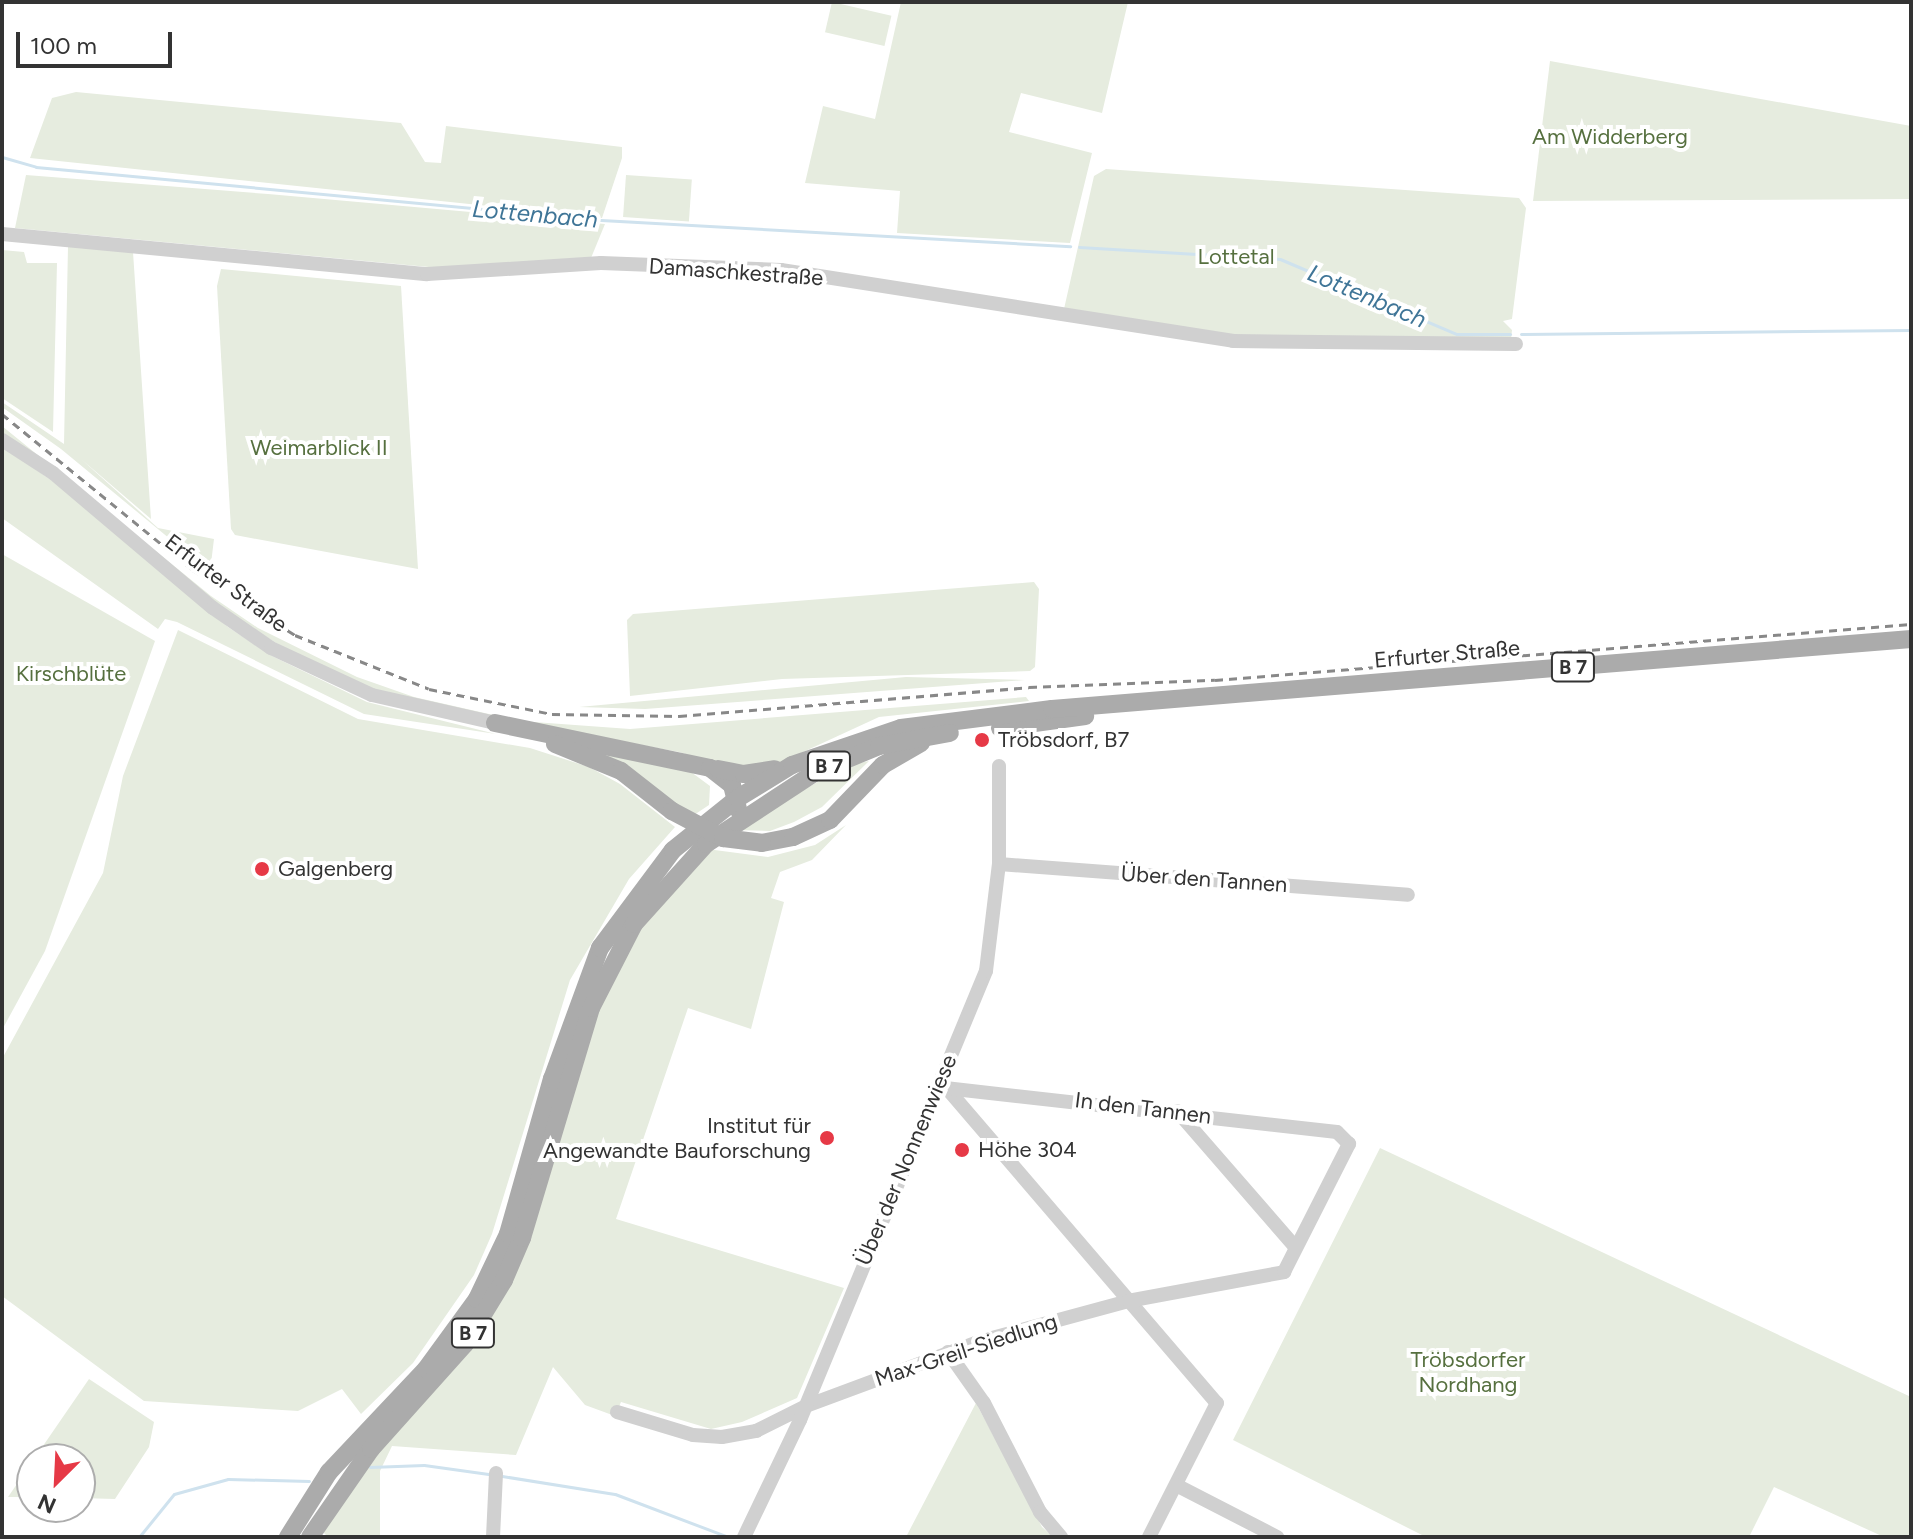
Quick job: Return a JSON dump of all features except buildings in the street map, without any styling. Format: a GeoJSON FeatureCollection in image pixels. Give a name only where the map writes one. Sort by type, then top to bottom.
{"type":"FeatureCollection","features":[{"type":"Feature","properties":{"kind":"main road","name":"Erfurter Straße"},"geometry":{"type":"LineString","coordinates":[[792,765],[863,738],[922,724],[1911,639]]}},
{"type":"Feature","properties":{"kind":"main road","name":"Erfurter Straße"},"geometry":{"type":"LineString","coordinates":[[934,735],[1061,721],[1131,705]]}},
{"type":"Feature","properties":{"kind":"main road"},"geometry":{"type":"LineString","coordinates":[[495,723],[744,774],[792,765]]}},
{"type":"Feature","properties":{"kind":"main road","name":"B 7"},"geometry":{"type":"LineString","coordinates":[[495,723],[610,765],[672,811],[723,838],[762,843],[793,837],[830,820],[883,765],[934,735]]}},
{"type":"Feature","properties":{"kind":"main road","name":"B 7"},"geometry":{"type":"LineString","coordinates":[[310,1537],[371,1449],[441,1376],[486,1313],[522,1238],[591,1008],[619,950],[661,891],[734,823],[845,758],[934,735]]}},
{"type":"Feature","properties":{"kind":"main road"},"geometry":{"type":"LineString","coordinates":[[696,763],[723,775],[738,798],[734,823]]}},
{"type":"Feature","properties":{"kind":"main road"},"geometry":{"type":"LineString","coordinates":[[696,763],[708,772],[719,792],[709,821]]}},
{"type":"Feature","properties":{"kind":"main road","name":"B 7"},"geometry":{"type":"LineString","coordinates":[[288,1537],[329,1472],[426,1369],[477,1299],[508,1234],[557,1064],[600,948],[652,873],[738,798],[792,765]]}},
{"type":"Feature","properties":{"kind":"street","name":"Damaschkestraße"},"geometry":{"type":"LineString","coordinates":[[2,234],[427,274],[601,263],[781,270],[1233,341],[1516,344]]}},
{"type":"Feature","properties":{"kind":"street","name":"Erfurter Straße"},"geometry":{"type":"LineString","coordinates":[[2,440],[53,473],[192,591],[271,648],[372,695],[495,723]]}},
{"type":"Feature","properties":{"kind":"street","name":"Über der Nonnenwiese"},"geometry":{"type":"LineString","coordinates":[[744,1537],[806,1406],[944,1089],[986,971],[999,864],[999,766]]}},
{"type":"Feature","properties":{"kind":"street","name":"Über den Tannen"},"geometry":{"type":"LineString","coordinates":[[999,864],[1408,895]]}},
{"type":"Feature","properties":{"kind":"street","name":"In den Tannen"},"geometry":{"type":"LineString","coordinates":[[944,1089],[962,1087],[1177,1111],[1337,1132],[1349,1139]]}},
{"type":"Feature","properties":{"kind":"street"},"geometry":{"type":"LineString","coordinates":[[944,1089],[1217,1403],[1149,1537]]}},
{"type":"Feature","properties":{"kind":"street"},"geometry":{"type":"LineString","coordinates":[[1177,1111],[1296,1248]]}},
{"type":"Feature","properties":{"kind":"street","name":"Max-Greil-Siedlung"},"geometry":{"type":"LineString","coordinates":[[617,1412],[693,1435],[722,1437],[756,1431],[806,1406],[948,1352],[1128,1301],[1284,1272],[1349,1139]]}},
{"type":"Feature","properties":{"kind":"street"},"geometry":{"type":"LineString","coordinates":[[948,1352],[984,1403],[1040,1512],[1061,1537]]}},
{"type":"Feature","properties":{"kind":"street"},"geometry":{"type":"LineString","coordinates":[[493,1537],[496,1473]]}},
{"type":"Feature","properties":{"kind":"street"},"geometry":{"type":"LineString","coordinates":[[1176,1485],[1277,1537]]}},
{"type":"Feature","properties":{"kind":"green space"},"geometry":{"type":"Polygon","coordinates":[[[832,2],[891,16],[884,46],[825,32],[832,2]]]}},
{"type":"Feature","properties":{"kind":"green space"},"geometry":{"type":"Polygon","coordinates":[[[901,2],[1128,2],[1102,113],[1021,93],[1009,132],[1092,153],[1070,243],[897,233],[900,191],[805,183],[823,106],[875,119],[901,2]]]}},
{"type":"Feature","properties":{"kind":"green space","name":"Am Widderberg"},"geometry":{"type":"Polygon","coordinates":[[[1550,61],[1911,126],[1911,199],[1533,201],[1550,61]]]}},
{"type":"Feature","properties":{"kind":"green space"},"geometry":{"type":"Polygon","coordinates":[[[76,92],[401,123],[425,162],[441,163],[446,126],[622,147],[622,158],[602,218],[30,158],[52,98],[76,92]]]}},
{"type":"Feature","properties":{"kind":"green space","name":"Lottetal"},"geometry":{"type":"Polygon","coordinates":[[[1106,169],[1519,198],[1526,208],[1512,319],[1503,321],[1512,330],[1511,339],[1234,336],[1064,309],[1094,176],[1106,169]]]}},
{"type":"Feature","properties":{"kind":"green space"},"geometry":{"type":"Polygon","coordinates":[[[26,175],[605,224],[591,258],[450,269],[15,228],[26,175]]]}},
{"type":"Feature","properties":{"kind":"green space"},"geometry":{"type":"Polygon","coordinates":[[[626,175],[692,180],[689,222],[623,217],[626,175]]]}},
{"type":"Feature","properties":{"kind":"green space"},"geometry":{"type":"Polygon","coordinates":[[[68,246],[133,252],[151,519],[81,459],[158,528],[214,539],[210,572],[61,449],[2,407],[2,402],[64,444],[68,246]]]}},
{"type":"Feature","properties":{"kind":"green space"},"geometry":{"type":"Polygon","coordinates":[[[2,250],[24,252],[27,263],[57,263],[53,432],[2,398],[2,250]]]}},
{"type":"Feature","properties":{"kind":"green space","name":"Weimarblick II"},"geometry":{"type":"Polygon","coordinates":[[[221,269],[401,286],[418,569],[235,535],[231,529],[217,286],[221,269]]]}},
{"type":"Feature","properties":{"kind":"green space"},"geometry":{"type":"Polygon","coordinates":[[[2,426],[211,596],[258,628],[357,677],[414,697],[520,721],[630,729],[1026,697],[1029,701],[879,717],[775,765],[724,766],[679,752],[452,711],[380,693],[314,666],[235,618],[2,435],[2,426]]]}},
{"type":"Feature","properties":{"kind":"green space"},"geometry":{"type":"Polygon","coordinates":[[[2,446],[64,489],[228,627],[272,656],[367,702],[496,734],[364,714],[177,622],[165,619],[158,629],[2,518],[2,446]]]}},
{"type":"Feature","properties":{"kind":"green space","name":"Kirschblüte"},"geometry":{"type":"Polygon","coordinates":[[[2,554],[155,641],[45,951],[2,1030],[2,554]]]}},
{"type":"Feature","properties":{"kind":"green space"},"geometry":{"type":"Polygon","coordinates":[[[1034,582],[1039,589],[1035,667],[1030,671],[782,679],[630,696],[627,620],[633,614],[1034,582]]]}},
{"type":"Feature","properties":{"kind":"green space"},"geometry":{"type":"Polygon","coordinates":[[[178,630],[358,719],[530,748],[589,767],[620,784],[675,827],[629,879],[570,980],[492,1234],[474,1275],[413,1363],[361,1414],[342,1389],[298,1411],[144,1401],[2,1296],[2,1059],[103,873],[123,776],[178,630]]]}},
{"type":"Feature","properties":{"kind":"green space"},"geometry":{"type":"Polygon","coordinates":[[[906,677],[1025,680],[645,709],[579,707],[906,677]]]}},
{"type":"Feature","properties":{"kind":"green space"},"geometry":{"type":"Polygon","coordinates":[[[602,750],[687,769],[710,786],[709,805],[691,817],[600,756],[602,750]]]}},
{"type":"Feature","properties":{"kind":"green space"},"geometry":{"type":"Polygon","coordinates":[[[869,761],[822,807],[794,822],[770,831],[735,830],[845,766],[869,761]]]}},
{"type":"Feature","properties":{"kind":"green space"},"geometry":{"type":"Polygon","coordinates":[[[846,825],[812,860],[780,872],[771,898],[784,902],[751,1029],[688,1008],[616,1219],[844,1288],[797,1398],[742,1422],[711,1429],[621,1402],[615,1416],[585,1405],[553,1367],[516,1455],[392,1446],[380,1471],[380,1537],[328,1537],[323,1532],[374,1452],[443,1379],[602,999],[643,923],[707,849],[768,857],[815,845],[846,825]]]}},
{"type":"Feature","properties":{"kind":"green space","name":"Tröbsdorfer Nordhang"},"geometry":{"type":"Polygon","coordinates":[[[1380,1148],[1911,1397],[1911,1537],[1884,1537],[1774,1487],[1749,1537],[1426,1537],[1233,1440],[1380,1148]]]}},
{"type":"Feature","properties":{"kind":"green space"},"geometry":{"type":"Polygon","coordinates":[[[89,1379],[154,1422],[149,1447],[115,1499],[96,1498],[96,1443],[45,1443],[89,1379]]]}},
{"type":"Feature","properties":{"kind":"green space"},"geometry":{"type":"Polygon","coordinates":[[[976,1403],[1042,1527],[1053,1537],[906,1537],[976,1403]]]}},
{"type":"Feature","properties":{"kind":"green space"},"geometry":{"type":"Polygon","coordinates":[[[16,1485],[16,1497],[8,1497],[16,1485]]]}},
{"type":"Feature","properties":{"kind":"waterway","name":"Lottenbach"},"geometry":{"type":"LineString","coordinates":[[2,157],[36,167],[601,220],[1070,246]]}},
{"type":"Feature","properties":{"kind":"waterway","name":"Lottenbach"},"geometry":{"type":"LineString","coordinates":[[1079,247],[1280,259],[1457,334],[1510,334]]}},
{"type":"Feature","properties":{"kind":"waterway","name":"Lottenbach"},"geometry":{"type":"LineString","coordinates":[[1521,334],[1911,330]]}},
{"type":"Feature","properties":{"kind":"waterway"},"geometry":{"type":"LineString","coordinates":[[370,1467],[424,1465],[488,1474]]}},
{"type":"Feature","properties":{"kind":"waterway"},"geometry":{"type":"LineString","coordinates":[[502,1476],[615,1494],[728,1537]]}},
{"type":"Feature","properties":{"kind":"waterway"},"geometry":{"type":"LineString","coordinates":[[139,1537],[174,1494],[228,1479],[309,1481]]}},
{"type":"Feature","properties":{"kind":"railway"},"geometry":{"type":"LineString","coordinates":[[2,414],[193,570],[295,635],[429,689],[552,714],[679,716],[1029,687],[1215,680],[1911,624]]}},
{"type":"Feature","properties":{"kind":"place","name":"Tröbsdorf, B7"},"geometry":{"type":"Point","coordinates":[982,740]}},
{"type":"Feature","properties":{"kind":"place","name":"Galgenberg"},"geometry":{"type":"Point","coordinates":[262,869]}},
{"type":"Feature","properties":{"kind":"place","name":"Institut für Angewandte Bauforschung"},"geometry":{"type":"Point","coordinates":[827,1138]}},
{"type":"Feature","properties":{"kind":"place","name":"Höhe 304"},"geometry":{"type":"Point","coordinates":[962,1150]}}]}
